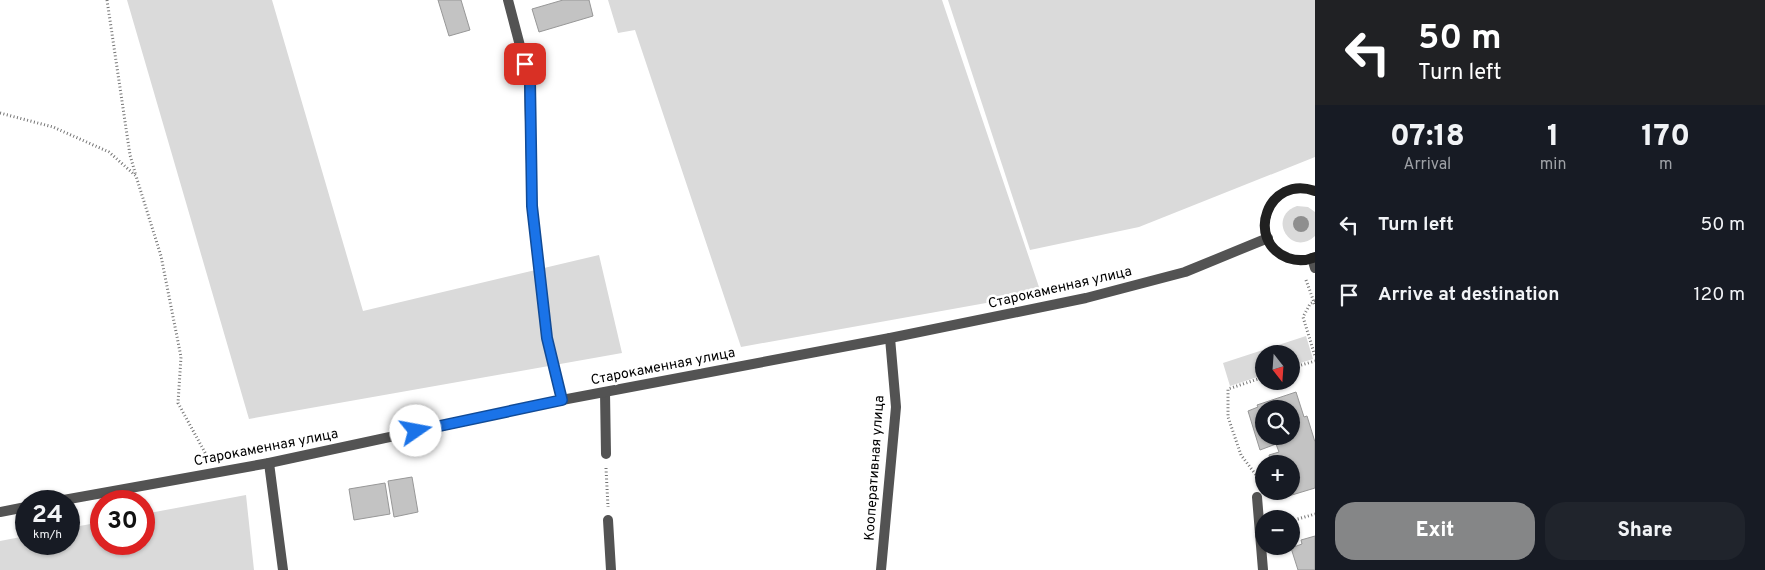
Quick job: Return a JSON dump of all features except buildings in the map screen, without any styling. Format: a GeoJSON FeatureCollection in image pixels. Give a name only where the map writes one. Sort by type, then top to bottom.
{"type":"FeatureCollection","features":[{"type":"Feature","properties":{"kind":"street"},"geometry":{"type":"LineString","coordinates":[[508,0],[530,80],[532,206],[547,338],[562,400]]}},
{"type":"Feature","properties":{"kind":"street"},"geometry":{"type":"LineString","coordinates":[[1314,261],[1287,257],[1275,250],[1265,231],[1265,217],[1275,198],[1281,194],[1294,189],[1308,188],[1315,191]]}},
{"type":"Feature","properties":{"kind":"street","name":"Старокаменная улица"},"geometry":{"type":"LineString","coordinates":[[80,497],[269,463],[562,400],[890,338],[1086,298],[1185,272],[1268,238]]}},
{"type":"Feature","properties":{"kind":"street","name":"Кооперативная улица"},"geometry":{"type":"LineString","coordinates":[[882,570],[896,407],[890,338]]}},
{"type":"Feature","properties":{"kind":"street"},"geometry":{"type":"LineString","coordinates":[[605,392],[606,454]]}},
{"type":"Feature","properties":{"kind":"street"},"geometry":{"type":"LineString","coordinates":[[269,463],[283,570]]}},
{"type":"Feature","properties":{"kind":"street"},"geometry":{"type":"LineString","coordinates":[[1257,500],[1263,570]]}},
{"type":"Feature","properties":{"kind":"street"},"geometry":{"type":"LineString","coordinates":[[0,512],[15,509]]}},
{"type":"Feature","properties":{"kind":"street"},"geometry":{"type":"LineString","coordinates":[[608,520],[611,570]]}},
{"type":"Feature","properties":{"kind":"path"},"geometry":{"type":"LineString","coordinates":[[106,0],[130,155],[161,256],[181,357],[178,403],[216,472]]}},
{"type":"Feature","properties":{"kind":"path"},"geometry":{"type":"LineString","coordinates":[[0,113],[54,127],[109,152],[136,176]]}},
{"type":"Feature","properties":{"kind":"path"},"geometry":{"type":"LineString","coordinates":[[1300,275],[1306,280],[1315,302],[1310,304],[1302,317],[1315,356]]}},
{"type":"Feature","properties":{"kind":"path"},"geometry":{"type":"LineString","coordinates":[[1300,365],[1315,361]]}},
{"type":"Feature","properties":{"kind":"path"},"geometry":{"type":"LineString","coordinates":[[1255,380],[1228,389],[1228,417],[1241,456],[1255,474]]}},
{"type":"Feature","properties":{"kind":"path"},"geometry":{"type":"LineString","coordinates":[[606,454],[608,520]]}},
{"type":"Feature","properties":{"kind":"path"},"geometry":{"type":"LineString","coordinates":[[1300,518],[1315,514]]}},
{"type":"Feature","properties":{"kind":"shaded area"},"geometry":{"type":"Polygon","coordinates":[[[127,0],[272,0],[363,311],[599,255],[622,353],[249,419],[127,0]]]}},
{"type":"Feature","properties":{"kind":"shaded area"},"geometry":{"type":"Polygon","coordinates":[[[608,0],[942,0],[1041,293],[741,347],[635,30],[618,33],[608,0]]]}},
{"type":"Feature","properties":{"kind":"shaded area"},"geometry":{"type":"Polygon","coordinates":[[[948,0],[1315,0],[1315,157],[1139,227],[1030,250],[948,0]]]}},
{"type":"Feature","properties":{"kind":"shaded area"},"geometry":{"type":"Polygon","coordinates":[[[1297,206],[1308,207],[1315,212],[1315,236],[1306,241],[1298,242],[1291,239],[1285,233],[1283,226],[1283,218],[1288,211],[1297,206]]]}},
{"type":"Feature","properties":{"kind":"shaded area"},"geometry":{"type":"Polygon","coordinates":[[[1306,336],[1313,359],[1300,363],[1300,345],[1278,345],[1306,336]]]}},
{"type":"Feature","properties":{"kind":"shaded area"},"geometry":{"type":"Polygon","coordinates":[[[1255,353],[1255,378],[1230,386],[1223,363],[1255,353]]]}},
{"type":"Feature","properties":{"kind":"shaded area"},"geometry":{"type":"Polygon","coordinates":[[[246,495],[254,570],[0,570],[0,541],[15,538],[15,555],[80,555],[80,526],[90,524],[90,555],[155,555],[155,512],[246,495]]]}},
{"type":"Feature","properties":{"kind":"route"},"geometry":{"type":"LineString","coordinates":[[416,431],[562,400],[547,338],[532,206],[530,80],[525,64]]}}]}
